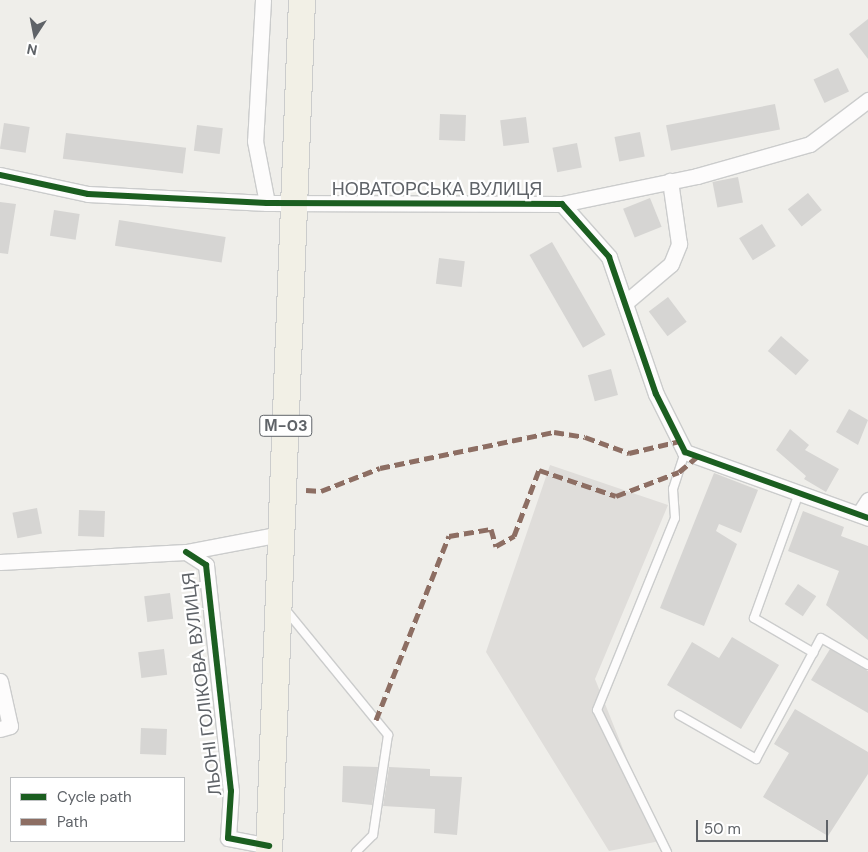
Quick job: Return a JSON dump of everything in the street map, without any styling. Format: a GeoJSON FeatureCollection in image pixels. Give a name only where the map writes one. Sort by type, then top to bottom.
{"type":"FeatureCollection","features":[{"type":"Feature","properties":{"kind":"highway","name":"М-03"},"geometry":{"type":"LineString","coordinates":[[269,849],[302,0]]}},
{"type":"Feature","properties":{"kind":"street"},"geometry":{"type":"LineString","coordinates":[[264,0],[255,141],[267,203]]}},
{"type":"Feature","properties":{"kind":"street","name":"НОВАТОРСЬКА ВУЛИЦЯ"},"geometry":{"type":"LineString","coordinates":[[0,176],[88,194],[267,203],[562,204],[670,181],[810,144],[868,100]]}},
{"type":"Feature","properties":{"kind":"street"},"geometry":{"type":"LineString","coordinates":[[625,303],[670,264],[680,244],[670,181]]}},
{"type":"Feature","properties":{"kind":"street","name":"НОВАТОРСЬКА ВУЛИЦЯ"},"geometry":{"type":"LineString","coordinates":[[562,204],[609,257],[656,394],[685,452]]}},
{"type":"Feature","properties":{"kind":"street"},"geometry":{"type":"LineString","coordinates":[[685,452],[863,516],[868,500]]}},
{"type":"Feature","properties":{"kind":"street"},"geometry":{"type":"LineString","coordinates":[[0,562],[186,552],[281,534]]}},
{"type":"Feature","properties":{"kind":"street","name":"ЛЬОНІ ГОЛІКОВА ВУЛИЦЯ"},"geometry":{"type":"LineString","coordinates":[[186,552],[206,565],[231,791],[227,845],[269,849]]}},
{"type":"Feature","properties":{"kind":"street"},"geometry":{"type":"LineString","coordinates":[[0,681],[10,726],[0,729]]}},
{"type":"Feature","properties":{"kind":"lane"},"geometry":{"type":"LineString","coordinates":[[667,852],[597,710],[676,518],[673,489],[685,452]]}},
{"type":"Feature","properties":{"kind":"lane"},"geometry":{"type":"LineString","coordinates":[[800,493],[754,618],[814,653]]}},
{"type":"Feature","properties":{"kind":"lane"},"geometry":{"type":"LineString","coordinates":[[278,601],[388,735],[373,835],[356,852]]}},
{"type":"Feature","properties":{"kind":"lane"},"geometry":{"type":"LineString","coordinates":[[679,715],[756,759],[821,638],[868,665]]}},
{"type":"Feature","properties":{"kind":"shaded area"},"geometry":{"type":"Polygon","coordinates":[[[550,465],[668,505],[595,679],[660,841],[609,851],[486,652],[550,465]]]}},
{"type":"Feature","properties":{"kind":"building"},"geometry":{"type":"Polygon","coordinates":[[[868,19],[868,59],[849,34],[868,19]]]}},
{"type":"Feature","properties":{"kind":"building"},"geometry":{"type":"Polygon","coordinates":[[[838,68],[849,92],[825,103],[814,79],[838,68]]]}},
{"type":"Feature","properties":{"kind":"building"},"geometry":{"type":"Polygon","coordinates":[[[775,104],[780,130],[671,151],[666,125],[775,104]]]}},
{"type":"Feature","properties":{"kind":"building"},"geometry":{"type":"Polygon","coordinates":[[[440,114],[466,115],[465,141],[439,140],[440,114]]]}},
{"type":"Feature","properties":{"kind":"building"},"geometry":{"type":"Polygon","coordinates":[[[526,117],[529,143],[503,146],[500,120],[526,117]]]}},
{"type":"Feature","properties":{"kind":"building"},"geometry":{"type":"Polygon","coordinates":[[[4,123],[30,127],[26,153],[0,149],[4,123]]]}},
{"type":"Feature","properties":{"kind":"building"},"geometry":{"type":"Polygon","coordinates":[[[197,125],[223,128],[220,154],[194,151],[197,125]]]}},
{"type":"Feature","properties":{"kind":"building"},"geometry":{"type":"Polygon","coordinates":[[[640,132],[645,157],[619,162],[614,137],[640,132]]]}},
{"type":"Feature","properties":{"kind":"building"},"geometry":{"type":"Polygon","coordinates":[[[66,133],[186,148],[183,174],[63,159],[66,133]]]}},
{"type":"Feature","properties":{"kind":"building"},"geometry":{"type":"Polygon","coordinates":[[[577,143],[582,168],[557,172],[552,148],[577,143]]]}},
{"type":"Feature","properties":{"kind":"building"},"geometry":{"type":"Polygon","coordinates":[[[738,177],[743,203],[717,207],[712,182],[738,177]]]}},
{"type":"Feature","properties":{"kind":"building"},"geometry":{"type":"Polygon","coordinates":[[[808,193],[822,210],[802,226],[788,209],[808,193]]]}},
{"type":"Feature","properties":{"kind":"building"},"geometry":{"type":"Polygon","coordinates":[[[650,198],[662,227],[635,238],[623,209],[650,198]]]}},
{"type":"Feature","properties":{"kind":"building"},"geometry":{"type":"Polygon","coordinates":[[[0,202],[16,204],[8,254],[0,253],[0,202]]]}},
{"type":"Feature","properties":{"kind":"building"},"geometry":{"type":"Polygon","coordinates":[[[54,210],[80,214],[76,240],[50,236],[54,210]]]}},
{"type":"Feature","properties":{"kind":"building"},"geometry":{"type":"Polygon","coordinates":[[[119,220],[226,237],[222,263],[115,246],[119,220]]]}},
{"type":"Feature","properties":{"kind":"building"},"geometry":{"type":"Polygon","coordinates":[[[762,224],[776,246],[753,260],[739,238],[762,224]]]}},
{"type":"Feature","properties":{"kind":"building"},"geometry":{"type":"Polygon","coordinates":[[[552,242],[606,335],[583,348],[529,255],[552,242]]]}},
{"type":"Feature","properties":{"kind":"building"},"geometry":{"type":"Polygon","coordinates":[[[439,258],[465,261],[462,287],[436,284],[439,258]]]}},
{"type":"Feature","properties":{"kind":"building"},"geometry":{"type":"Polygon","coordinates":[[[668,297],[687,322],[667,336],[649,311],[668,297]]]}},
{"type":"Feature","properties":{"kind":"building"},"geometry":{"type":"Polygon","coordinates":[[[781,336],[809,360],[796,375],[768,351],[781,336]]]}},
{"type":"Feature","properties":{"kind":"building"},"geometry":{"type":"Polygon","coordinates":[[[611,369],[618,395],[595,401],[588,375],[611,369]]]}},
{"type":"Feature","properties":{"kind":"building"},"geometry":{"type":"Polygon","coordinates":[[[849,409],[868,420],[858,445],[836,432],[849,409]]]}},
{"type":"Feature","properties":{"kind":"building"},"geometry":{"type":"Polygon","coordinates":[[[790,429],[809,445],[805,450],[839,469],[826,492],[804,479],[806,476],[776,450],[790,429]]]}},
{"type":"Feature","properties":{"kind":"building"},"geometry":{"type":"Polygon","coordinates":[[[714,473],[758,490],[741,533],[719,524],[716,531],[737,544],[704,626],[660,608],[714,473]]]}},
{"type":"Feature","properties":{"kind":"building"},"geometry":{"type":"Polygon","coordinates":[[[37,508],[42,534],[17,538],[12,513],[37,508]]]}},
{"type":"Feature","properties":{"kind":"building"},"geometry":{"type":"Polygon","coordinates":[[[79,510],[105,511],[104,537],[78,536],[79,510]]]}},
{"type":"Feature","properties":{"kind":"building"},"geometry":{"type":"Polygon","coordinates":[[[803,511],[844,527],[841,536],[868,546],[868,640],[826,605],[839,571],[788,551],[803,511]]]}},
{"type":"Feature","properties":{"kind":"building"},"geometry":{"type":"Polygon","coordinates":[[[798,584],[816,596],[803,616],[785,604],[798,584]]]}},
{"type":"Feature","properties":{"kind":"building"},"geometry":{"type":"Polygon","coordinates":[[[170,593],[173,619],[147,622],[144,596],[170,593]]]}},
{"type":"Feature","properties":{"kind":"building"},"geometry":{"type":"Polygon","coordinates":[[[732,637],[779,665],[741,729],[667,685],[692,642],[719,658],[732,637]]]}},
{"type":"Feature","properties":{"kind":"building"},"geometry":{"type":"Polygon","coordinates":[[[164,649],[167,675],[141,678],[138,652],[164,649]]]}},
{"type":"Feature","properties":{"kind":"building"},"geometry":{"type":"Polygon","coordinates":[[[830,649],[868,671],[868,713],[811,680],[830,649]]]}},
{"type":"Feature","properties":{"kind":"building"},"geometry":{"type":"Polygon","coordinates":[[[795,709],[868,752],[868,774],[828,836],[763,797],[789,753],[774,744],[795,709]]]}},
{"type":"Feature","properties":{"kind":"building"},"geometry":{"type":"Polygon","coordinates":[[[141,728],[167,729],[166,755],[140,754],[141,728]]]}},
{"type":"Feature","properties":{"kind":"building"},"geometry":{"type":"Polygon","coordinates":[[[343,766],[378,767],[372,805],[342,802],[343,766]]]}},
{"type":"Feature","properties":{"kind":"building"},"geometry":{"type":"Polygon","coordinates":[[[389,767],[430,769],[430,776],[462,777],[457,835],[434,833],[435,809],[383,806],[389,767]]]}},
{"type":"Feature","properties":{"kind":"marked path"},"geometry":{"type":"LineString","coordinates":[[306,490],[321,491],[380,468],[554,432],[585,437],[629,453],[680,441]]}},
{"type":"Feature","properties":{"kind":"marked path"},"geometry":{"type":"LineString","coordinates":[[376,720],[449,536],[491,529],[496,546],[514,536],[539,470],[616,496],[679,472],[698,456]]}},
{"type":"Feature","properties":{"kind":"cycle path"},"geometry":{"type":"LineString","coordinates":[[0,175],[88,194],[267,203],[562,204],[609,257],[656,394],[685,452],[868,518]]}},
{"type":"Feature","properties":{"kind":"cycle path"},"geometry":{"type":"LineString","coordinates":[[186,552],[206,565],[231,791],[228,838],[269,846]]}}]}
